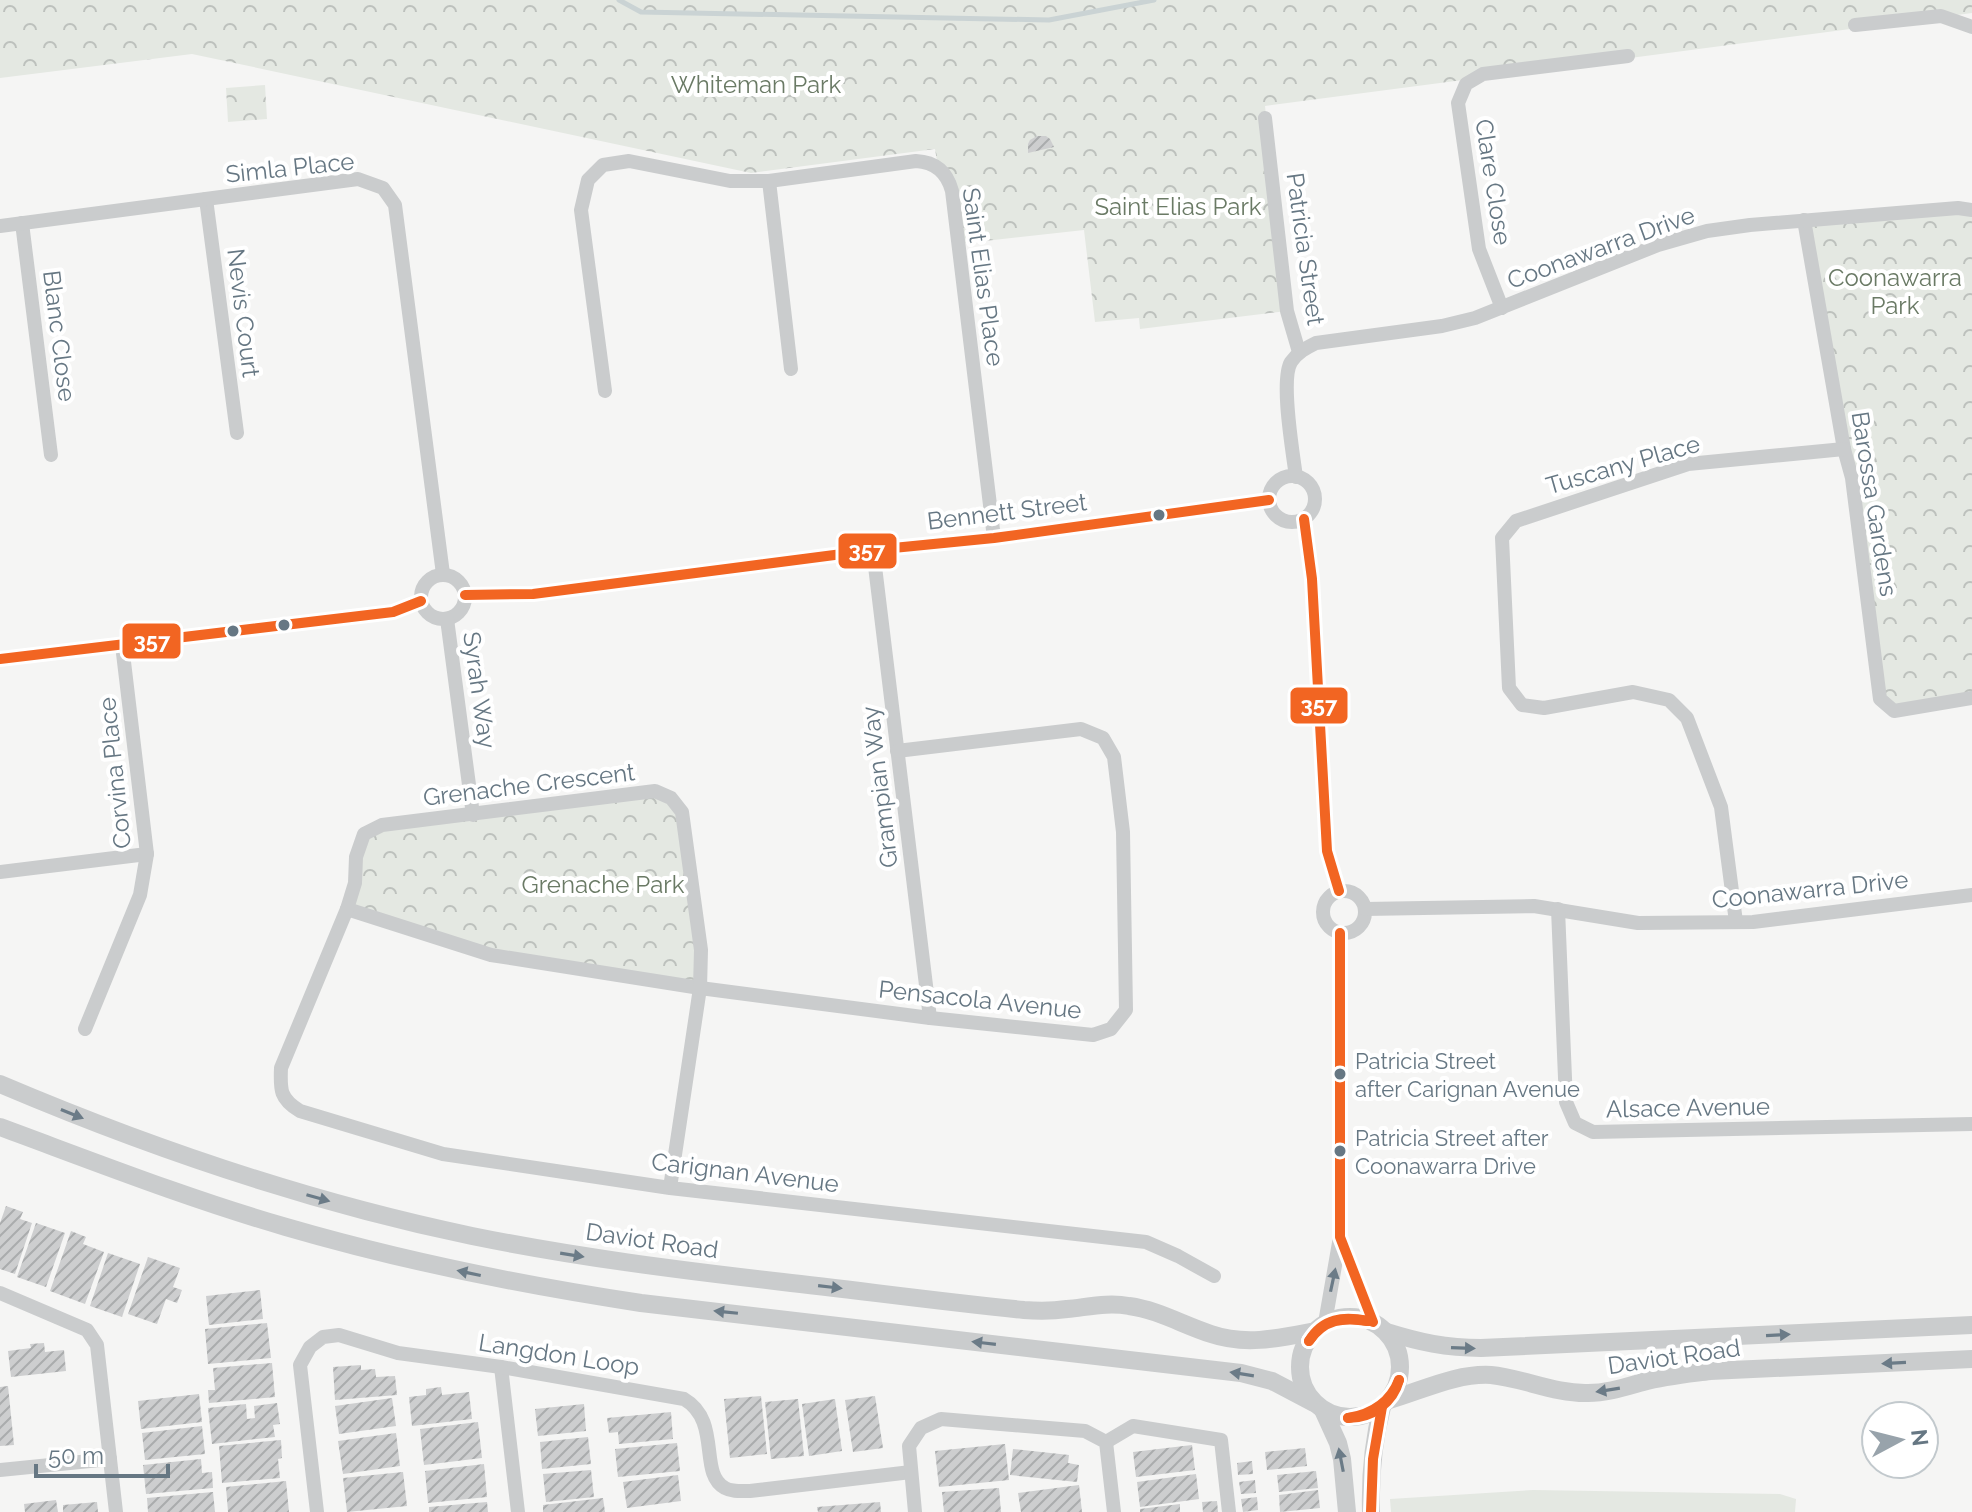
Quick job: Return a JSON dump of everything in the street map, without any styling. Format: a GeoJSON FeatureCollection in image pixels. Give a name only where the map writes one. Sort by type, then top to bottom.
{"type":"FeatureCollection","features":[{"type":"Feature","properties":{"kind":"street"},"geometry":{"type":"LineString","coordinates":[[1855,25],[1941,16],[1972,27]]}},
{"type":"Feature","properties":{"kind":"street","name":"Clare Close"},"geometry":{"type":"LineString","coordinates":[[1502,308],[1479,249],[1458,103],[1466,84],[1483,74],[1628,56]]}},
{"type":"Feature","properties":{"kind":"street","name":"Patricia Street"},"geometry":{"type":"LineString","coordinates":[[1265,118],[1287,311],[1299,352],[1289,365],[1286,387],[1296,477]]}},
{"type":"Feature","properties":{"kind":"street","name":"Saint Elias Place"},"geometry":{"type":"LineString","coordinates":[[605,391],[581,210],[588,180],[603,165],[629,161],[730,181],[769,181],[927,161],[938,167],[950,182],[994,538]]}},
{"type":"Feature","properties":{"kind":"street","name":"Simla Place"},"geometry":{"type":"LineString","coordinates":[[0,226],[358,179],[383,188],[395,205],[443,574]]}},
{"type":"Feature","properties":{"kind":"street"},"geometry":{"type":"LineString","coordinates":[[769,181],[791,369]]}},
{"type":"Feature","properties":{"kind":"street","name":"Nevis Court"},"geometry":{"type":"LineString","coordinates":[[206,199],[237,433]]}},
{"type":"Feature","properties":{"kind":"street","name":"Coonawarra Drive"},"geometry":{"type":"LineString","coordinates":[[1299,352],[1316,343],[1442,326],[1475,318],[1658,245],[1707,231],[1804,220],[1958,208],[1972,210]]}},
{"type":"Feature","properties":{"kind":"street","name":"Barossa Gardens"},"geometry":{"type":"LineString","coordinates":[[1804,220],[1844,449],[1852,478],[1880,699],[1894,711],[1972,698]]}},
{"type":"Feature","properties":{"kind":"street","name":"Blanc Close"},"geometry":{"type":"LineString","coordinates":[[22,223],[51,455]]}},
{"type":"Feature","properties":{"kind":"street","name":"Tuscany Place"},"geometry":{"type":"LineString","coordinates":[[1736,922],[1721,807],[1687,718],[1669,700],[1633,692],[1544,708],[1522,705],[1509,688],[1502,538],[1516,521],[1540,511],[1688,464],[1844,449]]}},
{"type":"Feature","properties":{"kind":"street"},"geometry":{"type":"LineString","coordinates":[[1287,477],[1296,477],[1313,491],[1313,507],[1304,519],[1281,520],[1270,508],[1269,500],[1274,485],[1287,477]]}},
{"type":"Feature","properties":{"kind":"street","name":"Bennett Street"},"geometry":{"type":"LineString","coordinates":[[465,595],[533,594],[873,550],[994,538],[1269,500]]}},
{"type":"Feature","properties":{"kind":"street"},"geometry":{"type":"LineString","coordinates":[[1304,519],[1312,579],[1327,851],[1339,891]]}},
{"type":"Feature","properties":{"kind":"street","name":"Grampian Way"},"geometry":{"type":"LineString","coordinates":[[873,550],[930,1018]]}},
{"type":"Feature","properties":{"kind":"street"},"geometry":{"type":"LineString","coordinates":[[443,574],[458,580],[465,595],[461,611],[447,619],[438,619],[430,616],[421,601],[423,586],[428,580],[443,574]]}},
{"type":"Feature","properties":{"kind":"street"},"geometry":{"type":"LineString","coordinates":[[0,659],[393,612],[421,601]]}},
{"type":"Feature","properties":{"kind":"street","name":"Syrah Way"},"geometry":{"type":"LineString","coordinates":[[447,619],[473,815]]}},
{"type":"Feature","properties":{"kind":"street","name":"Corvina Place"},"geometry":{"type":"LineString","coordinates":[[85,1029],[140,895],[147,854],[122,645]]}},
{"type":"Feature","properties":{"kind":"street","name":"Pensacola Avenue"},"geometry":{"type":"LineString","coordinates":[[347,909],[491,955],[700,988],[930,1018],[1093,1035],[1111,1029],[1126,1010],[1123,832],[1114,757],[1103,738],[1081,729],[897,751]]}},
{"type":"Feature","properties":{"kind":"street","name":"Grenache Crescent"},"geometry":{"type":"LineString","coordinates":[[280,1089],[281,1068],[347,909],[355,883],[356,857],[364,834],[382,825],[655,791],[671,798],[682,812],[701,950],[700,988],[670,1188]]}},
{"type":"Feature","properties":{"kind":"street"},"geometry":{"type":"LineString","coordinates":[[0,872],[147,854]]}},
{"type":"Feature","properties":{"kind":"street"},"geometry":{"type":"LineString","coordinates":[[1339,891],[1356,894],[1364,903],[1362,924],[1348,933],[1333,930],[1324,917],[1326,901],[1339,891]]}},
{"type":"Feature","properties":{"kind":"street","name":"Coonawarra Drive"},"geometry":{"type":"LineString","coordinates":[[1365,909],[1534,906],[1638,923],[1753,922],[1972,895]]}},
{"type":"Feature","properties":{"kind":"street","name":"Alsace Avenue"},"geometry":{"type":"LineString","coordinates":[[1558,909],[1566,1102],[1575,1123],[1584,1128],[1593,1132],[1972,1124]]}},
{"type":"Feature","properties":{"kind":"street"},"geometry":{"type":"LineString","coordinates":[[1340,933],[1340,1237],[1320,1327],[1304,1348],[1300,1370],[1302,1382],[1319,1406],[1338,1443],[1347,1512]]}},
{"type":"Feature","properties":{"kind":"street","name":"Daviot Road"},"geometry":{"type":"LineString","coordinates":[[0,1084],[124,1135],[252,1178],[382,1215],[528,1247],[646,1266],[1007,1309],[1056,1310],[1089,1305],[1125,1305],[1160,1313],[1210,1334],[1242,1340],[1276,1339],[1320,1327]]}},
{"type":"Feature","properties":{"kind":"street","name":"Carignan Avenue"},"geometry":{"type":"LineString","coordinates":[[280,1089],[288,1104],[300,1111],[443,1154],[670,1188],[1146,1242],[1214,1276]]}},
{"type":"Feature","properties":{"kind":"street"},"geometry":{"type":"LineString","coordinates":[[0,1127],[241,1214],[373,1251],[551,1289],[641,1303],[1241,1373],[1272,1381],[1340,1417],[1366,1416],[1386,1404]]}},
{"type":"Feature","properties":{"kind":"street"},"geometry":{"type":"LineString","coordinates":[[1340,1237],[1380,1327],[1394,1342],[1401,1366],[1396,1390],[1386,1404],[1374,1437],[1371,1512]]}},
{"type":"Feature","properties":{"kind":"street"},"geometry":{"type":"LineString","coordinates":[[0,1293],[87,1330],[97,1345],[116,1512]]}},
{"type":"Feature","properties":{"kind":"street"},"geometry":{"type":"LineString","coordinates":[[1320,1327],[1349,1317],[1361,1318],[1380,1327]]}},
{"type":"Feature","properties":{"kind":"street","name":"Daviot Road"},"geometry":{"type":"LineString","coordinates":[[1380,1327],[1429,1344],[1481,1348],[1972,1325]]}},
{"type":"Feature","properties":{"kind":"street","name":"Langdon Loop"},"geometry":{"type":"LineString","coordinates":[[317,1512],[300,1365],[310,1347],[323,1337],[339,1335],[398,1353],[501,1367],[684,1399],[694,1404],[702,1416],[712,1474],[726,1489],[750,1491],[911,1472]]}},
{"type":"Feature","properties":{"kind":"street","name":"Daviot Road"},"geometry":{"type":"LineString","coordinates":[[1386,1404],[1455,1379],[1474,1376],[1490,1375],[1588,1393],[1710,1371],[1972,1359]]}},
{"type":"Feature","properties":{"kind":"street"},"geometry":{"type":"LineString","coordinates":[[501,1367],[518,1512]]}},
{"type":"Feature","properties":{"kind":"street"},"geometry":{"type":"LineString","coordinates":[[915,1512],[909,1446],[921,1428],[941,1419],[1085,1431],[1106,1442]]}},
{"type":"Feature","properties":{"kind":"street"},"geometry":{"type":"LineString","coordinates":[[1106,1442],[1133,1426],[1221,1440],[1229,1512]]}},
{"type":"Feature","properties":{"kind":"street"},"geometry":{"type":"LineString","coordinates":[[1106,1442],[1114,1512]]}},
{"type":"Feature","properties":{"kind":"street"},"geometry":{"type":"LineString","coordinates":[[0,1470],[110,1459]]}},
{"type":"Feature","properties":{"kind":"green space","name":"Whiteman Park"},"geometry":{"type":"Polygon","coordinates":[[[0,0],[1972,0],[1972,13],[1265,106],[1287,311],[1140,329],[1139,318],[1095,322],[1084,230],[958,244],[952,191],[938,167],[935,149],[751,173],[192,54],[0,78],[0,0]]]}},
{"type":"Feature","properties":{"kind":"green space"},"geometry":{"type":"Polygon","coordinates":[[[265,85],[267,119],[228,122],[226,88],[265,85]]]}},
{"type":"Feature","properties":{"kind":"green space","name":"Coonawarra Park"},"geometry":{"type":"Polygon","coordinates":[[[1972,210],[1972,698],[1894,711],[1882,695],[1804,220],[1972,210]]]}},
{"type":"Feature","properties":{"kind":"green space","name":"Grenache Park"},"geometry":{"type":"Polygon","coordinates":[[[655,791],[682,812],[700,988],[491,955],[347,909],[364,834],[655,791]]]}},
{"type":"Feature","properties":{"kind":"green space"},"geometry":{"type":"Polygon","coordinates":[[[1533,1490],[1780,1494],[1796,1499],[1795,1512],[1391,1512],[1390,1499],[1533,1490]]]}},
{"type":"Feature","properties":{"kind":"building"},"geometry":{"type":"Polygon","coordinates":[[[1046,136],[1054,147],[1028,153],[1030,140],[1046,136]]]}},
{"type":"Feature","properties":{"kind":"building"},"geometry":{"type":"Polygon","coordinates":[[[6,1206],[23,1212],[20,1219],[32,1223],[15,1274],[0,1269],[0,1223],[6,1206]]]}},
{"type":"Feature","properties":{"kind":"building"},"geometry":{"type":"Polygon","coordinates":[[[36,1223],[65,1233],[46,1287],[17,1277],[36,1223]]]}},
{"type":"Feature","properties":{"kind":"building"},"geometry":{"type":"Polygon","coordinates":[[[71,1231],[86,1237],[83,1244],[104,1252],[85,1304],[50,1291],[71,1231]]]}},
{"type":"Feature","properties":{"kind":"building"},"geometry":{"type":"Polygon","coordinates":[[[108,1253],[140,1264],[122,1317],[90,1306],[108,1253]]]}},
{"type":"Feature","properties":{"kind":"building"},"geometry":{"type":"Polygon","coordinates":[[[148,1257],[180,1268],[173,1287],[182,1290],[177,1303],[166,1299],[157,1324],[128,1314],[148,1257]]]}},
{"type":"Feature","properties":{"kind":"building"},"geometry":{"type":"Polygon","coordinates":[[[260,1290],[263,1319],[209,1325],[206,1296],[260,1290]]]}},
{"type":"Feature","properties":{"kind":"building"},"geometry":{"type":"Polygon","coordinates":[[[267,1323],[271,1358],[208,1364],[205,1329],[267,1323]]]}},
{"type":"Feature","properties":{"kind":"building"},"geometry":{"type":"Polygon","coordinates":[[[44,1343],[45,1352],[64,1350],[66,1371],[11,1377],[8,1351],[44,1343]]]}},
{"type":"Feature","properties":{"kind":"building"},"geometry":{"type":"Polygon","coordinates":[[[272,1363],[275,1397],[209,1403],[208,1390],[215,1390],[213,1368],[272,1363]]]}},
{"type":"Feature","properties":{"kind":"building"},"geometry":{"type":"Polygon","coordinates":[[[361,1365],[361,1370],[375,1369],[376,1377],[395,1376],[397,1395],[335,1400],[333,1367],[361,1365]]]}},
{"type":"Feature","properties":{"kind":"building"},"geometry":{"type":"Polygon","coordinates":[[[8,1386],[14,1445],[0,1446],[0,1387],[8,1386]]]}},
{"type":"Feature","properties":{"kind":"building"},"geometry":{"type":"Polygon","coordinates":[[[441,1387],[442,1395],[469,1392],[472,1419],[412,1426],[409,1397],[426,1395],[426,1389],[441,1387]]]}},
{"type":"Feature","properties":{"kind":"building"},"geometry":{"type":"Polygon","coordinates":[[[199,1394],[202,1422],[141,1429],[138,1401],[199,1394]]]}},
{"type":"Feature","properties":{"kind":"building"},"geometry":{"type":"Polygon","coordinates":[[[761,1396],[767,1454],[730,1458],[724,1399],[761,1396]]]}},
{"type":"Feature","properties":{"kind":"building"},"geometry":{"type":"Polygon","coordinates":[[[875,1396],[883,1448],[853,1452],[845,1400],[875,1396]]]}},
{"type":"Feature","properties":{"kind":"building"},"geometry":{"type":"Polygon","coordinates":[[[392,1398],[396,1426],[339,1434],[335,1406],[392,1398]]]}},
{"type":"Feature","properties":{"kind":"building"},"geometry":{"type":"Polygon","coordinates":[[[798,1399],[804,1456],[771,1459],[765,1402],[798,1399]]]}},
{"type":"Feature","properties":{"kind":"building"},"geometry":{"type":"Polygon","coordinates":[[[835,1399],[842,1451],[809,1456],[802,1404],[835,1399]]]}},
{"type":"Feature","properties":{"kind":"building"},"geometry":{"type":"Polygon","coordinates":[[[277,1403],[280,1424],[273,1425],[275,1437],[212,1444],[208,1408],[246,1404],[247,1419],[255,1418],[254,1406],[277,1403]]]}},
{"type":"Feature","properties":{"kind":"building"},"geometry":{"type":"Polygon","coordinates":[[[584,1404],[586,1431],[538,1436],[535,1409],[584,1404]]]}},
{"type":"Feature","properties":{"kind":"building"},"geometry":{"type":"Polygon","coordinates":[[[671,1412],[673,1439],[619,1444],[618,1432],[609,1433],[607,1418],[671,1412]]]}},
{"type":"Feature","properties":{"kind":"building"},"geometry":{"type":"Polygon","coordinates":[[[478,1422],[482,1458],[424,1465],[420,1429],[478,1422]]]}},
{"type":"Feature","properties":{"kind":"building"},"geometry":{"type":"Polygon","coordinates":[[[202,1426],[205,1454],[145,1460],[142,1433],[202,1426]]]}},
{"type":"Feature","properties":{"kind":"building"},"geometry":{"type":"Polygon","coordinates":[[[396,1433],[400,1466],[343,1474],[338,1441],[396,1433]]]}},
{"type":"Feature","properties":{"kind":"building"},"geometry":{"type":"Polygon","coordinates":[[[588,1437],[591,1464],[542,1469],[540,1442],[588,1437]]]}},
{"type":"Feature","properties":{"kind":"building"},"geometry":{"type":"Polygon","coordinates":[[[281,1440],[282,1458],[278,1459],[280,1478],[222,1483],[219,1446],[281,1440]]]}},
{"type":"Feature","properties":{"kind":"building"},"geometry":{"type":"Polygon","coordinates":[[[677,1443],[680,1471],[618,1477],[615,1449],[677,1443]]]}},
{"type":"Feature","properties":{"kind":"building"},"geometry":{"type":"Polygon","coordinates":[[[1005,1444],[1009,1480],[939,1487],[935,1451],[1005,1444]]]}},
{"type":"Feature","properties":{"kind":"building"},"geometry":{"type":"Polygon","coordinates":[[[1192,1445],[1195,1470],[1136,1477],[1133,1452],[1192,1445]]]}},
{"type":"Feature","properties":{"kind":"building"},"geometry":{"type":"Polygon","coordinates":[[[1305,1448],[1307,1466],[1267,1470],[1265,1452],[1305,1448]]]}},
{"type":"Feature","properties":{"kind":"building"},"geometry":{"type":"Polygon","coordinates":[[[1013,1449],[1069,1455],[1068,1463],[1079,1465],[1077,1482],[1010,1475],[1013,1449]]]}},
{"type":"Feature","properties":{"kind":"building"},"geometry":{"type":"Polygon","coordinates":[[[201,1459],[202,1473],[212,1472],[213,1488],[146,1494],[143,1465],[201,1459]]]}},
{"type":"Feature","properties":{"kind":"building"},"geometry":{"type":"Polygon","coordinates":[[[1252,1461],[1253,1474],[1238,1475],[1237,1463],[1252,1461]]]}},
{"type":"Feature","properties":{"kind":"building"},"geometry":{"type":"Polygon","coordinates":[[[484,1464],[487,1497],[428,1503],[425,1471],[484,1464]]]}},
{"type":"Feature","properties":{"kind":"building"},"geometry":{"type":"Polygon","coordinates":[[[591,1470],[594,1497],[546,1502],[543,1474],[591,1470]]]}},
{"type":"Feature","properties":{"kind":"building"},"geometry":{"type":"Polygon","coordinates":[[[1316,1471],[1318,1488],[1279,1492],[1277,1475],[1316,1471]]]}},
{"type":"Feature","properties":{"kind":"building"},"geometry":{"type":"Polygon","coordinates":[[[403,1472],[407,1506],[347,1512],[343,1478],[403,1472]]]}},
{"type":"Feature","properties":{"kind":"building"},"geometry":{"type":"Polygon","coordinates":[[[1196,1474],[1199,1499],[1140,1507],[1137,1482],[1196,1474]]]}},
{"type":"Feature","properties":{"kind":"building"},"geometry":{"type":"Polygon","coordinates":[[[678,1475],[681,1501],[627,1508],[623,1482],[678,1475]]]}},
{"type":"Feature","properties":{"kind":"building"},"geometry":{"type":"Polygon","coordinates":[[[1255,1480],[1256,1493],[1241,1494],[1239,1482],[1255,1480]]]}},
{"type":"Feature","properties":{"kind":"building"},"geometry":{"type":"Polygon","coordinates":[[[286,1481],[289,1512],[228,1512],[226,1487],[286,1481]]]}},
{"type":"Feature","properties":{"kind":"building"},"geometry":{"type":"Polygon","coordinates":[[[1079,1485],[1082,1512],[1021,1512],[1018,1493],[1079,1485]]]}},
{"type":"Feature","properties":{"kind":"building"},"geometry":{"type":"Polygon","coordinates":[[[999,1488],[1001,1512],[944,1512],[942,1492],[999,1488]]]}},
{"type":"Feature","properties":{"kind":"building"},"geometry":{"type":"Polygon","coordinates":[[[1318,1490],[1320,1508],[1280,1512],[1279,1495],[1318,1490]]]}},
{"type":"Feature","properties":{"kind":"building"},"geometry":{"type":"Polygon","coordinates":[[[213,1492],[215,1512],[148,1512],[147,1498],[213,1492]]]}},
{"type":"Feature","properties":{"kind":"building"},"geometry":{"type":"Polygon","coordinates":[[[1257,1497],[1258,1510],[1243,1512],[1241,1499],[1257,1497]]]}},
{"type":"Feature","properties":{"kind":"building"},"geometry":{"type":"Polygon","coordinates":[[[603,1498],[605,1512],[543,1512],[543,1505],[603,1498]]]}},
{"type":"Feature","properties":{"kind":"building"},"geometry":{"type":"Polygon","coordinates":[[[56,1500],[58,1512],[25,1512],[24,1504],[56,1500]]]}},
{"type":"Feature","properties":{"kind":"building"},"geometry":{"type":"Polygon","coordinates":[[[1217,1501],[1218,1512],[1203,1512],[1202,1502],[1217,1501]]]}},
{"type":"Feature","properties":{"kind":"building"},"geometry":{"type":"Polygon","coordinates":[[[97,1502],[98,1512],[63,1512],[63,1505],[97,1502]]]}},
{"type":"Feature","properties":{"kind":"building"},"geometry":{"type":"Polygon","coordinates":[[[487,1502],[488,1512],[429,1512],[429,1507],[487,1502]]]}},
{"type":"Feature","properties":{"kind":"building"},"geometry":{"type":"Polygon","coordinates":[[[880,1502],[881,1512],[818,1512],[817,1507],[880,1502]]]}},
{"type":"Feature","properties":{"kind":"building"},"geometry":{"type":"Polygon","coordinates":[[[1180,1504],[1180,1512],[1140,1512],[1140,1509],[1180,1504]]]}},
{"type":"Feature","properties":{"kind":"waterway"},"geometry":{"type":"LineString","coordinates":[[619,0],[641,12],[1049,20],[1154,0]]}},
{"type":"Feature","properties":{"kind":"transit line","name":"357"},"geometry":{"type":"LineString","coordinates":[[465,595],[533,594],[873,550],[994,538],[1269,500]]}},
{"type":"Feature","properties":{"kind":"transit line","name":"357"},"geometry":{"type":"LineString","coordinates":[[1304,519],[1312,579],[1327,851],[1339,891]]}},
{"type":"Feature","properties":{"kind":"transit line","name":"357"},"geometry":{"type":"LineString","coordinates":[[0,659],[393,612],[421,601]]}},
{"type":"Feature","properties":{"kind":"transit line","name":"357"},"geometry":{"type":"LineString","coordinates":[[1340,933],[1340,1237],[1373,1322]]}},
{"type":"Feature","properties":{"kind":"transit line","name":"357"},"geometry":{"type":"LineString","coordinates":[[1309,1341],[1321,1327],[1334,1320],[1368,1321]]}},
{"type":"Feature","properties":{"kind":"transit line","name":"357"},"geometry":{"type":"LineString","coordinates":[[1309,1341],[1321,1328],[1335,1321],[1368,1321]]}},
{"type":"Feature","properties":{"kind":"transit line","name":"357"},"geometry":{"type":"LineString","coordinates":[[1348,1418],[1380,1408],[1392,1396],[1399,1380]]}},
{"type":"Feature","properties":{"kind":"transit line","name":"357"},"geometry":{"type":"LineString","coordinates":[[1348,1418],[1365,1414],[1379,1406],[1391,1395],[1399,1380]]}},
{"type":"Feature","properties":{"kind":"transit line","name":"357"},"geometry":{"type":"LineString","coordinates":[[1371,1512],[1373,1459],[1382,1407]]}},
{"type":"Feature","properties":{"kind":"place","name":"Patricia Street after Carignan Avenue"},"geometry":{"type":"Point","coordinates":[1340,1074]}},
{"type":"Feature","properties":{"kind":"place","name":"Patricia Street after Coonawarra Drive"},"geometry":{"type":"Point","coordinates":[1340,1151]}},
{"type":"Feature","properties":{"kind":"park label","name":"Saint Elias Park"},"geometry":{"type":"Point","coordinates":[1178,207]}}]}
